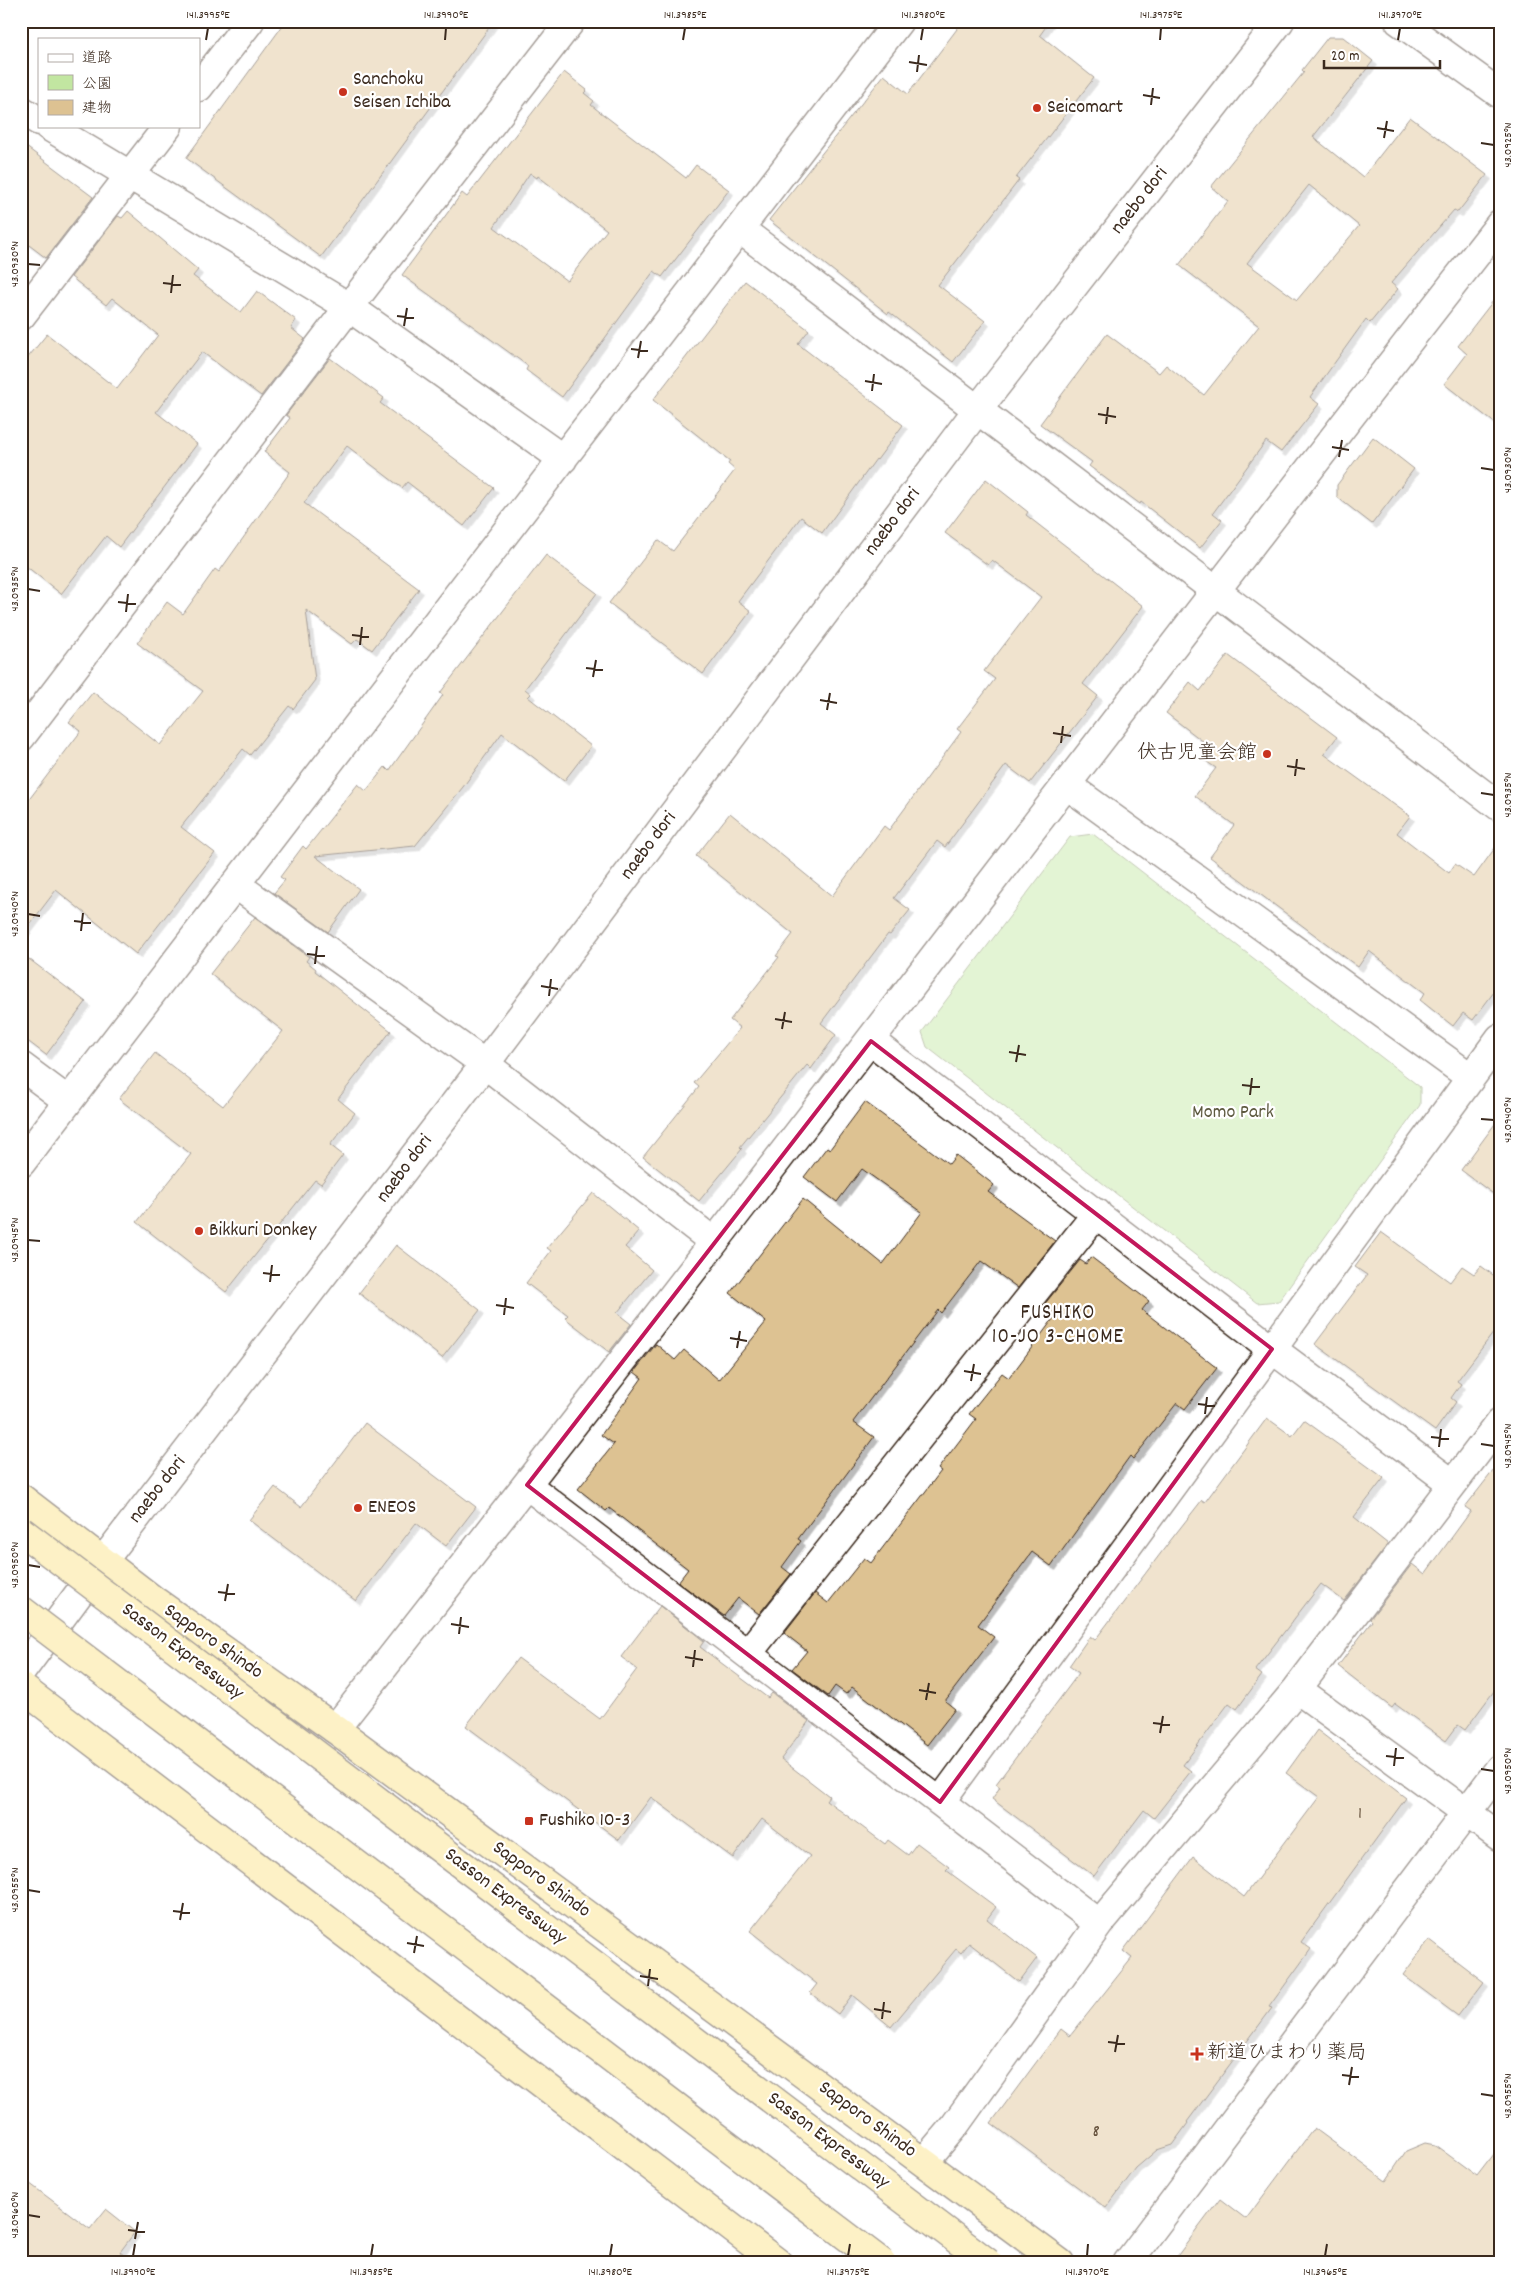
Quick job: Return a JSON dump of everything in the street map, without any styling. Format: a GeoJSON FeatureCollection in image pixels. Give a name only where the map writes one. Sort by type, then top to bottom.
{"type":"FeatureCollection","features":[{"type":"Feature","properties":{"kind":"highway","name":"Sapporo Shindo"},"geometry":{"type":"LineString","coordinates":[[21,1498],[103,1561],[336,1729],[1060,2263]]}},
{"type":"Feature","properties":{"kind":"highway","name":"Sasson Expressway"},"geometry":{"type":"LineString","coordinates":[[21,1531],[988,2263]]}},
{"type":"Feature","properties":{"kind":"highway"},"geometry":{"type":"LineString","coordinates":[[21,1610],[882,2263]]}},
{"type":"Feature","properties":{"kind":"highway"},"geometry":{"type":"LineString","coordinates":[[21,1687],[778,2263]]}},
{"type":"Feature","properties":{"kind":"street"},"geometry":{"type":"LineString","coordinates":[[200,86],[250,21]]}},
{"type":"Feature","properties":{"kind":"street"},"geometry":{"type":"LineString","coordinates":[[21,737],[349,307],[571,21]]}},
{"type":"Feature","properties":{"kind":"street"},"geometry":{"type":"LineString","coordinates":[[21,1163],[899,21]]}},
{"type":"Feature","properties":{"kind":"street","name":"naebo dori"},"geometry":{"type":"LineString","coordinates":[[21,1672],[103,1561],[485,1064],[978,409],[1280,21]]}},
{"type":"Feature","properties":{"kind":"street"},"geometry":{"type":"LineString","coordinates":[[1399,21],[1500,94]]}},
{"type":"Feature","properties":{"kind":"street"},"geometry":{"type":"LineString","coordinates":[[21,110],[38,120]]}},
{"type":"Feature","properties":{"kind":"street"},"geometry":{"type":"LineString","coordinates":[[51,128],[349,307],[563,459]]}},
{"type":"Feature","properties":{"kind":"street"},"geometry":{"type":"LineString","coordinates":[[21,316],[166,128]]}},
{"type":"Feature","properties":{"kind":"street"},"geometry":{"type":"LineString","coordinates":[[336,1729],[871,1041],[1215,589],[1500,224]]}},
{"type":"Feature","properties":{"kind":"street"},"geometry":{"type":"LineString","coordinates":[[740,229],[1500,807]]}},
{"type":"Feature","properties":{"kind":"street"},"geometry":{"type":"LineString","coordinates":[[1067,785],[1470,1077]]}},
{"type":"Feature","properties":{"kind":"street"},"geometry":{"type":"LineString","coordinates":[[235,884],[485,1064],[714,1242]]}},
{"type":"Feature","properties":{"kind":"street"},"geometry":{"type":"LineString","coordinates":[[940,1802],[1500,1038]]}},
{"type":"Feature","properties":{"kind":"street"},"geometry":{"type":"LineString","coordinates":[[871,1041],[1097,1213],[1272,1350],[1453,1484]]}},
{"type":"Feature","properties":{"kind":"street"},"geometry":{"type":"LineString","coordinates":[[21,1066],[68,1101]]}},
{"type":"Feature","properties":{"kind":"street"},"geometry":{"type":"LineString","coordinates":[[748,1653],[1097,1213]]}},
{"type":"Feature","properties":{"kind":"street"},"geometry":{"type":"LineString","coordinates":[[924,2162],[955,2124],[1099,1924],[1297,1689],[1500,1422]]}},
{"type":"Feature","properties":{"kind":"street"},"geometry":{"type":"LineString","coordinates":[[527,1485],[1099,1924]]}},
{"type":"Feature","properties":{"kind":"street"},"geometry":{"type":"LineString","coordinates":[[1297,1689],[1467,1811],[1500,1837]]}},
{"type":"Feature","properties":{"kind":"street"},"geometry":{"type":"LineString","coordinates":[[1127,2263],[1500,1768]]}},
{"type":"Feature","properties":{"kind":"highlighted area"},"geometry":{"type":"Polygon","coordinates":[[[871,1041],[1272,1349],[940,1802],[527,1485],[871,1041]]]}},
{"type":"Feature","properties":{"kind":"green space","name":"Momo Park"},"geometry":{"type":"Polygon","coordinates":[[[1093,834],[1420,1087],[1420,1105],[1279,1301],[1257,1303],[927,1047],[922,1032],[1070,837],[1093,834]]]}},
{"type":"Feature","properties":{"kind":"building"},"geometry":{"type":"Polygon","coordinates":[[[286,21],[494,21],[321,257],[186,158],[286,21]]]}},
{"type":"Feature","properties":{"kind":"building"},"geometry":{"type":"Polygon","coordinates":[[[963,21],[1050,21],[1040,35],[1094,78],[1016,178],[1019,180],[938,285],[985,321],[953,362],[889,312],[888,314],[769,220],[884,75],[908,94],[963,21]]]}},
{"type":"Feature","properties":{"kind":"building"},"geometry":{"type":"Polygon","coordinates":[[[1328,37],[1343,37],[1373,61],[1313,137],[1363,177],[1410,117],[1487,175],[1458,212],[1454,210],[1391,283],[1398,289],[1370,323],[1366,319],[1310,397],[1319,404],[1281,452],[1266,441],[1213,513],[1222,520],[1200,548],[1141,502],[1140,504],[1089,466],[1092,462],[1040,424],[1107,334],[1159,373],[1166,365],[1204,395],[1259,326],[1179,265],[1228,201],[1211,187],[1304,72],[1302,70],[1328,37]],[[1309,185],[1247,263],[1297,300],[1359,226],[1309,185]]]}},
{"type":"Feature","properties":{"kind":"building"},"geometry":{"type":"Polygon","coordinates":[[[564,72],[587,90],[584,93],[594,101],[591,105],[686,178],[696,165],[729,190],[662,277],[654,271],[562,397],[526,370],[528,366],[402,275],[462,193],[467,197],[564,72]],[[530,173],[494,227],[567,281],[607,230],[538,176],[537,178],[530,173]]]}},
{"type":"Feature","properties":{"kind":"building"},"geometry":{"type":"Polygon","coordinates":[[[21,143],[93,197],[46,258],[21,239],[21,143]]]}},
{"type":"Feature","properties":{"kind":"building"},"geometry":{"type":"Polygon","coordinates":[[[128,211],[198,270],[193,276],[241,312],[257,291],[296,320],[291,328],[305,339],[261,396],[202,352],[156,412],[197,444],[119,547],[106,536],[61,594],[21,562],[21,366],[47,334],[117,389],[158,335],[112,298],[106,305],[71,277],[118,216],[122,218],[128,211]]]}},
{"type":"Feature","properties":{"kind":"building"},"geometry":{"type":"Polygon","coordinates":[[[745,281],[809,330],[798,344],[903,425],[822,533],[801,517],[738,601],[751,611],[703,674],[609,603],[658,540],[673,551],[735,470],[728,464],[730,461],[653,400],[745,281]]]}},
{"type":"Feature","properties":{"kind":"building"},"geometry":{"type":"Polygon","coordinates":[[[1500,292],[1500,427],[1444,384],[1467,354],[1458,346],[1500,292]]]}},
{"type":"Feature","properties":{"kind":"building"},"geometry":{"type":"Polygon","coordinates":[[[330,358],[384,398],[380,403],[494,488],[464,526],[407,482],[402,488],[347,446],[304,503],[419,589],[372,650],[357,639],[352,644],[306,610],[315,680],[293,709],[289,706],[250,755],[243,749],[181,827],[215,853],[136,954],[56,890],[21,936],[21,810],[81,731],[69,722],[93,692],[160,745],[203,691],[137,643],[167,602],[183,614],[215,569],[219,572],[290,472],[264,452],[290,418],[286,415],[330,358]]]}},
{"type":"Feature","properties":{"kind":"building"},"geometry":{"type":"Polygon","coordinates":[[[1373,437],[1414,469],[1372,524],[1337,497],[1337,485],[1373,437]]]}},
{"type":"Feature","properties":{"kind":"building"},"geometry":{"type":"Polygon","coordinates":[[[986,479],[1028,512],[1026,515],[1143,606],[1083,684],[1098,696],[1030,783],[1006,765],[945,847],[937,841],[894,898],[910,910],[890,935],[888,934],[821,1023],[836,1035],[811,1069],[807,1065],[699,1201],[643,1157],[699,1087],[694,1083],[740,1028],[730,1020],[779,957],[776,956],[793,934],[696,856],[730,813],[832,896],[884,826],[889,830],[961,732],[957,729],[995,679],[984,671],[1041,597],[992,560],[988,565],[945,533],[986,479]]]}},
{"type":"Feature","properties":{"kind":"building"},"geometry":{"type":"Polygon","coordinates":[[[546,555],[597,593],[525,689],[531,694],[528,697],[591,746],[564,781],[502,733],[463,787],[415,846],[315,856],[359,889],[328,932],[274,893],[285,880],[280,877],[303,846],[306,849],[358,784],[366,791],[385,767],[389,771],[443,695],[440,693],[546,555]]]}},
{"type":"Feature","properties":{"kind":"building"},"geometry":{"type":"Polygon","coordinates":[[[1228,655],[1337,737],[1324,754],[1410,816],[1397,833],[1449,873],[1455,864],[1474,877],[1500,841],[1500,984],[1473,1020],[1463,1013],[1453,1026],[1420,1000],[1425,993],[1369,951],[1358,967],[1210,857],[1234,825],[1195,796],[1216,768],[1204,760],[1213,749],[1166,713],[1190,682],[1200,691],[1228,655]]]}},
{"type":"Feature","properties":{"kind":"building"},"geometry":{"type":"Polygon","coordinates":[[[255,917],[309,957],[306,961],[316,969],[315,971],[391,1031],[338,1099],[355,1113],[330,1145],[343,1155],[321,1184],[315,1180],[226,1292],[137,1222],[191,1154],[119,1099],[155,1053],[223,1106],[283,1031],[210,974],[255,917]]]}},
{"type":"Feature","properties":{"kind":"building"},"geometry":{"type":"Polygon","coordinates":[[[21,953],[86,1002],[46,1055],[21,1036],[21,953]]]}},
{"type":"Feature","properties":{"kind":"building"},"geometry":{"type":"Polygon","coordinates":[[[865,1102],[949,1164],[956,1155],[994,1185],[988,1192],[1055,1241],[1018,1288],[981,1261],[941,1313],[938,1310],[853,1422],[874,1437],[798,1539],[801,1541],[782,1567],[791,1574],[759,1614],[738,1598],[724,1616],[678,1582],[688,1569],[609,1508],[606,1511],[578,1489],[614,1444],[601,1435],[642,1378],[634,1372],[656,1344],[675,1360],[684,1350],[719,1380],[766,1322],[730,1293],[803,1199],[883,1264],[922,1212],[862,1169],[837,1202],[804,1177],[827,1147],[830,1149],[865,1102]]]}},
{"type":"Feature","properties":{"kind":"building"},"geometry":{"type":"Polygon","coordinates":[[[1500,1117],[1500,1199],[1461,1170],[1500,1117]]]}},
{"type":"Feature","properties":{"kind":"building"},"geometry":{"type":"Polygon","coordinates":[[[593,1193],[639,1231],[625,1247],[652,1270],[617,1313],[631,1324],[609,1352],[565,1318],[568,1315],[526,1283],[551,1251],[547,1248],[593,1193]]]}},
{"type":"Feature","properties":{"kind":"building"},"geometry":{"type":"Polygon","coordinates":[[[1381,1232],[1450,1282],[1462,1266],[1474,1274],[1481,1266],[1500,1280],[1500,1324],[1457,1381],[1461,1384],[1451,1398],[1456,1402],[1435,1431],[1315,1344],[1367,1275],[1355,1267],[1381,1232]]]}},
{"type":"Feature","properties":{"kind":"building"},"geometry":{"type":"Polygon","coordinates":[[[396,1245],[480,1310],[442,1358],[359,1293],[396,1245]]]}},
{"type":"Feature","properties":{"kind":"building"},"geometry":{"type":"Polygon","coordinates":[[[1091,1257],[1149,1301],[1142,1310],[1217,1368],[1185,1409],[1177,1403],[1133,1459],[1130,1456],[1051,1566],[1032,1552],[978,1625],[994,1637],[945,1701],[955,1709],[927,1745],[852,1687],[846,1694],[835,1686],[828,1696],[792,1669],[807,1651],[784,1633],[815,1593],[828,1603],[864,1558],[871,1563],[941,1471],[938,1469],[976,1419],[969,1414],[1002,1373],[1009,1378],[1056,1315],[1043,1306],[1080,1260],[1086,1264],[1091,1257]]]}},
{"type":"Feature","properties":{"kind":"building"},"geometry":{"type":"Polygon","coordinates":[[[1267,1418],[1292,1436],[1304,1420],[1384,1478],[1354,1517],[1388,1544],[1344,1601],[1321,1584],[1255,1670],[1262,1675],[1237,1709],[1229,1703],[1183,1765],[1191,1771],[1154,1818],[1144,1810],[1094,1876],[992,1799],[1000,1787],[996,1784],[1079,1673],[1069,1666],[1090,1636],[1095,1640],[1202,1500],[1205,1502],[1267,1418]]]}},
{"type":"Feature","properties":{"kind":"building"},"geometry":{"type":"Polygon","coordinates":[[[365,1423],[476,1507],[446,1546],[416,1523],[356,1601],[249,1520],[275,1487],[301,1507],[365,1423]]]}},
{"type":"Feature","properties":{"kind":"building"},"geometry":{"type":"Polygon","coordinates":[[[1500,1462],[1500,1683],[1465,1730],[1458,1725],[1446,1741],[1395,1704],[1392,1708],[1338,1666],[1372,1621],[1370,1619],[1412,1564],[1425,1574],[1471,1511],[1465,1507],[1500,1462]]]}},
{"type":"Feature","properties":{"kind":"building"},"geometry":{"type":"Polygon","coordinates":[[[660,1606],[704,1641],[700,1647],[768,1698],[772,1693],[809,1721],[781,1759],[829,1796],[826,1800],[885,1844],[888,1840],[908,1855],[917,1843],[949,1867],[946,1870],[996,1907],[987,1919],[1037,1958],[1019,1982],[969,1943],[961,1953],[956,1949],[891,2027],[852,1995],[838,2014],[810,1993],[817,1984],[750,1931],[810,1856],[762,1819],[733,1858],[651,1797],[619,1840],[466,1726],[518,1658],[600,1719],[637,1669],[621,1657],[660,1606]]]}},
{"type":"Feature","properties":{"kind":"building"},"geometry":{"type":"Polygon","coordinates":[[[1317,1730],[1406,1798],[1301,1942],[1311,1949],[1269,2007],[1272,2008],[1172,2145],[1157,2150],[1136,2168],[1106,2208],[991,2123],[1061,2029],[1070,2036],[1132,1958],[1123,1951],[1193,1857],[1244,1897],[1319,1797],[1286,1773],[1317,1730]]]}},
{"type":"Feature","properties":{"kind":"building"},"geometry":{"type":"Polygon","coordinates":[[[1429,1940],[1484,1982],[1458,2016],[1403,1975],[1429,1940]]]}},
{"type":"Feature","properties":{"kind":"building"},"geometry":{"type":"Polygon","coordinates":[[[1314,2128],[1386,2181],[1406,2151],[1425,2143],[1435,2145],[1477,2176],[1500,2146],[1500,2263],[1172,2263],[1220,2199],[1246,2219],[1314,2128]]]}},
{"type":"Feature","properties":{"kind":"building"},"geometry":{"type":"Polygon","coordinates":[[[21,2177],[90,2229],[106,2209],[135,2232],[120,2252],[134,2263],[21,2263],[21,2177]]]}},
{"type":"Feature","properties":{"kind":"place","name":"Sanchoku Seisen Ichiba"},"geometry":{"type":"Point","coordinates":[343,92]}},
{"type":"Feature","properties":{"kind":"place","name":"Seicomart"},"geometry":{"type":"Point","coordinates":[1037,108]}},
{"type":"Feature","properties":{"kind":"place","name":"伏古児童会館"},"geometry":{"type":"Point","coordinates":[1267,754]}},
{"type":"Feature","properties":{"kind":"place","name":"Bikkuri Donkey"},"geometry":{"type":"Point","coordinates":[199,1231]}},
{"type":"Feature","properties":{"kind":"place","name":"ENEOS"},"geometry":{"type":"Point","coordinates":[358,1508]}},
{"type":"Feature","properties":{"kind":"place","name":"Fushiko 10-3"},"geometry":{"type":"Point","coordinates":[529,1821]}},
{"type":"Feature","properties":{"kind":"place","name":"新道ひまわり薬局"},"geometry":{"type":"Point","coordinates":[1197,2054]}},
{"type":"Feature","properties":{"kind":"district","name":"FUSHIKO 10-JO 3-CHOME"},"geometry":{"type":"Point","coordinates":[1058,1326]}}]}
